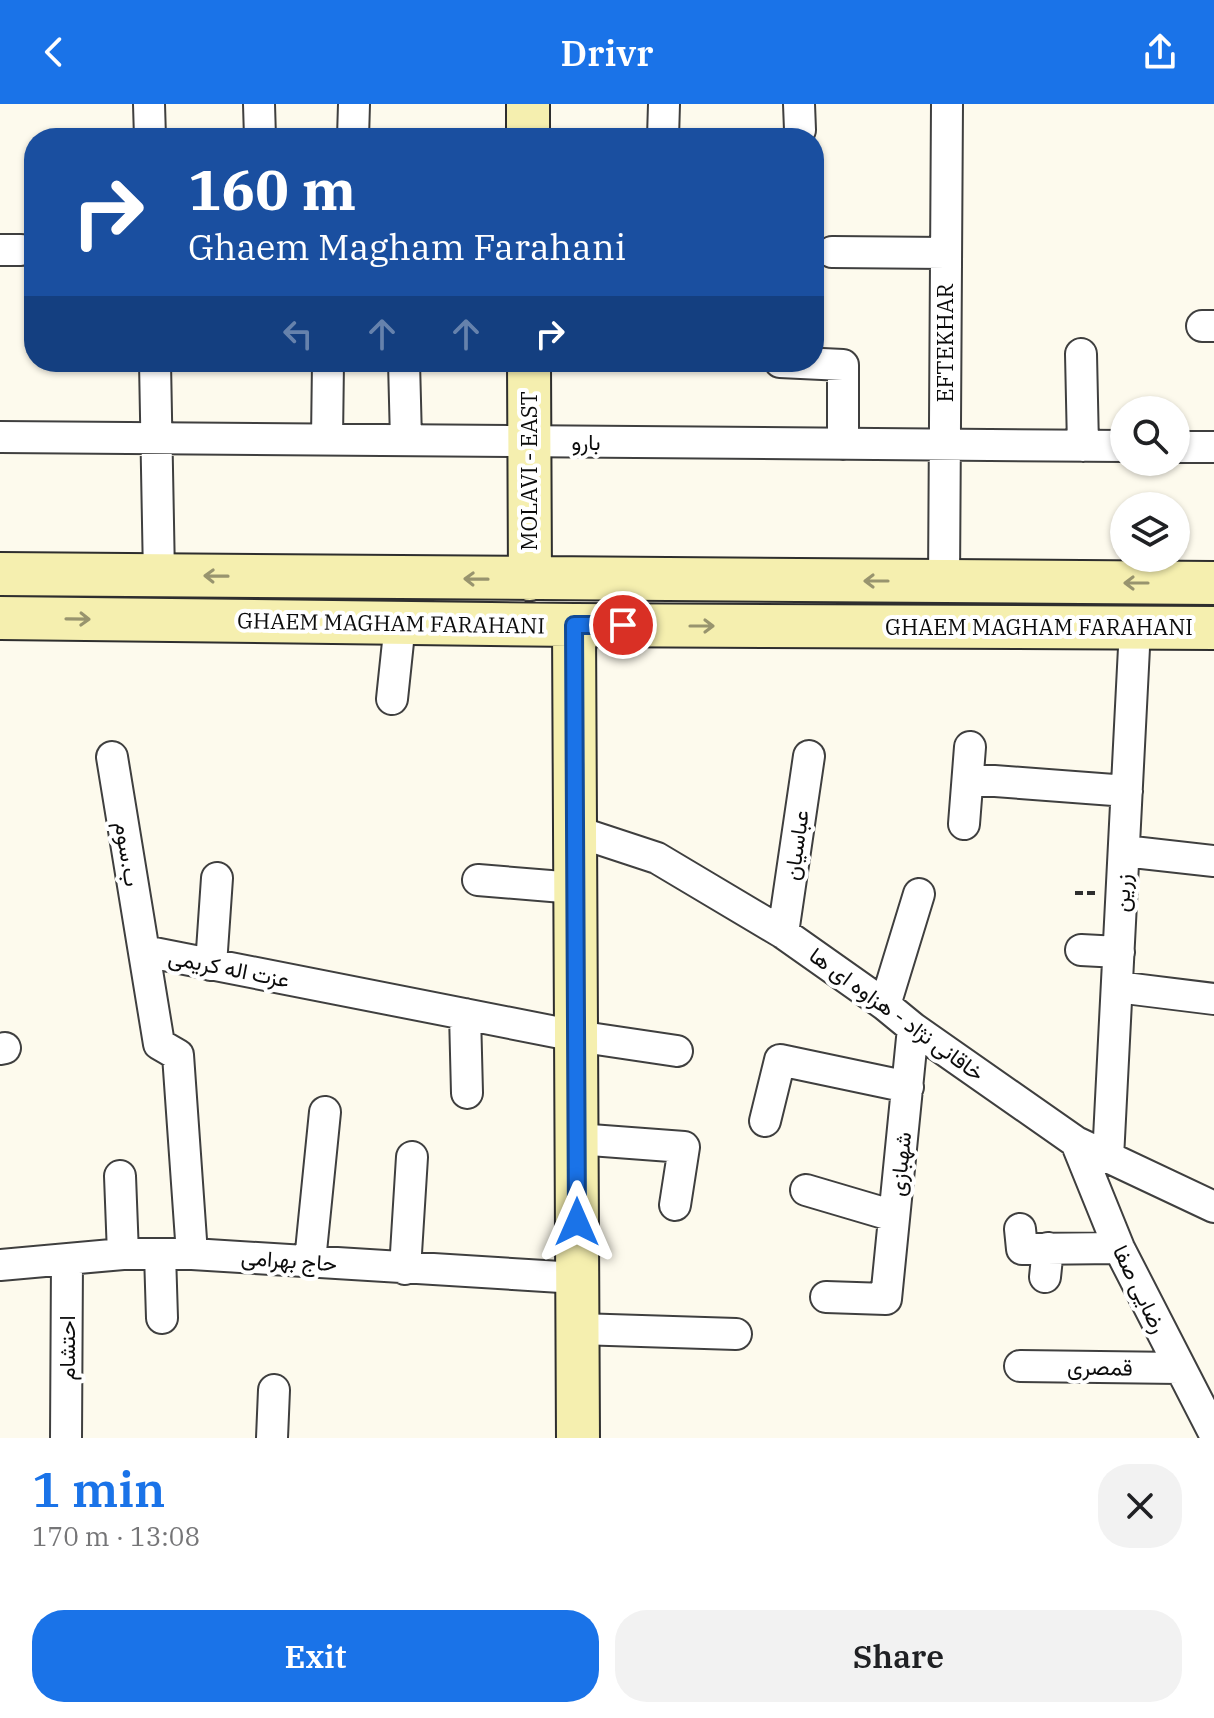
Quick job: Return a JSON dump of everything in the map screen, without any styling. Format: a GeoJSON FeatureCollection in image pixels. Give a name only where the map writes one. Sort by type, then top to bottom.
{"type":"FeatureCollection","features":[{"type":"Feature","properties":{"kind":"main road"},"geometry":{"type":"LineString","coordinates":[[528,104],[528,128]]}},
{"type":"Feature","properties":{"kind":"main road","name":"MOLAVI - EAST"},"geometry":{"type":"LineString","coordinates":[[529,372],[530,579]]}},
{"type":"Feature","properties":{"kind":"main road","name":"GHAEM MAGHAM FARAHANI"},"geometry":{"type":"LineString","coordinates":[[0,574],[1214,583]]}},
{"type":"Feature","properties":{"kind":"main road","name":"GHAEM MAGHAM FARAHANI"},"geometry":{"type":"LineString","coordinates":[[0,618],[1214,628]]}},
{"type":"Feature","properties":{"kind":"main road"},"geometry":{"type":"LineString","coordinates":[[574,625],[578,1438]]}},
{"type":"Feature","properties":{"kind":"street"},"geometry":{"type":"LineString","coordinates":[[149,104],[150,128]]}},
{"type":"Feature","properties":{"kind":"street"},"geometry":{"type":"LineString","coordinates":[[259,104],[260,128]]}},
{"type":"Feature","properties":{"kind":"street"},"geometry":{"type":"LineString","coordinates":[[353,128],[354,104]]}},
{"type":"Feature","properties":{"kind":"street"},"geometry":{"type":"LineString","coordinates":[[663,128],[664,104]]}},
{"type":"Feature","properties":{"kind":"street","name":"EFTEKHAR"},"geometry":{"type":"LineString","coordinates":[[944,582],[947,104]]}},
{"type":"Feature","properties":{"kind":"street"},"geometry":{"type":"LineString","coordinates":[[832,252],[946,253]]}},
{"type":"Feature","properties":{"kind":"street"},"geometry":{"type":"LineString","coordinates":[[1081,354],[1083,446]]}},
{"type":"Feature","properties":{"kind":"street"},"geometry":{"type":"LineString","coordinates":[[824,364],[843,365],[843,444]]}},
{"type":"Feature","properties":{"kind":"street"},"geometry":{"type":"LineString","coordinates":[[155,372],[159,576]]}},
{"type":"Feature","properties":{"kind":"street"},"geometry":{"type":"LineString","coordinates":[[327,439],[328,372]]}},
{"type":"Feature","properties":{"kind":"street"},"geometry":{"type":"LineString","coordinates":[[404,372],[406,440]]}},
{"type":"Feature","properties":{"kind":"street","name":"بارو"},"geometry":{"type":"LineString","coordinates":[[0,437],[1110,446]]}},
{"type":"Feature","properties":{"kind":"street"},"geometry":{"type":"LineString","coordinates":[[1190,447],[1214,447]]}},
{"type":"Feature","properties":{"kind":"street"},"geometry":{"type":"LineString","coordinates":[[392,699],[400,623]]}},
{"type":"Feature","properties":{"kind":"street","name":"زرین"},"geometry":{"type":"LineString","coordinates":[[1108,1158],[1135,628]]}},
{"type":"Feature","properties":{"kind":"street"},"geometry":{"type":"LineString","coordinates":[[964,824],[970,747]]}},
{"type":"Feature","properties":{"kind":"street","name":"عباسیان"},"geometry":{"type":"LineString","coordinates":[[783,933],[809,756]]}},
{"type":"Feature","properties":{"kind":"street","name":"ب.سوم"},"geometry":{"type":"LineString","coordinates":[[112,757],[144,951]]}},
{"type":"Feature","properties":{"kind":"street"},"geometry":{"type":"LineString","coordinates":[[968,779],[1127,791]]}},
{"type":"Feature","properties":{"kind":"street","name":"خاقانی نژاد - هزاوه ای ها"},"geometry":{"type":"LineString","coordinates":[[575,831],[657,858],[783,933],[1076,1142],[1214,1207]]}},
{"type":"Feature","properties":{"kind":"street"},"geometry":{"type":"LineString","coordinates":[[1124,851],[1214,861]]}},
{"type":"Feature","properties":{"kind":"street"},"geometry":{"type":"LineString","coordinates":[[211,965],[217,878]]}},
{"type":"Feature","properties":{"kind":"street"},"geometry":{"type":"LineString","coordinates":[[478,880],[575,888]]}},
{"type":"Feature","properties":{"kind":"street"},"geometry":{"type":"LineString","coordinates":[[885,1005],[919,894]]}},
{"type":"Feature","properties":{"kind":"street"},"geometry":{"type":"LineString","coordinates":[[1081,950],[1119,952]]}},
{"type":"Feature","properties":{"kind":"street","name":"عزت اله کریمی"},"geometry":{"type":"LineString","coordinates":[[192,1254],[178,1055],[159,1044],[144,951],[576,1036],[677,1051]]}},
{"type":"Feature","properties":{"kind":"street"},"geometry":{"type":"LineString","coordinates":[[1117,987],[1214,999]]}},
{"type":"Feature","properties":{"kind":"street"},"geometry":{"type":"LineString","coordinates":[[465,1014],[467,1093]]}},
{"type":"Feature","properties":{"kind":"street","name":"شهبازی"},"geometry":{"type":"LineString","coordinates":[[826,1297],[886,1299],[913,1028]]}},
{"type":"Feature","properties":{"kind":"street"},"geometry":{"type":"LineString","coordinates":[[765,1121],[780,1060],[908,1087]]}},
{"type":"Feature","properties":{"kind":"street"},"geometry":{"type":"LineString","coordinates":[[310,1261],[325,1112]]}},
{"type":"Feature","properties":{"kind":"street"},"geometry":{"type":"LineString","coordinates":[[577,1139],[684,1147],[675,1205]]}},
{"type":"Feature","properties":{"kind":"street","name":"رضایی صفا"},"geometry":{"type":"LineString","coordinates":[[1076,1142],[1119,1248],[1214,1433]]}},
{"type":"Feature","properties":{"kind":"street"},"geometry":{"type":"LineString","coordinates":[[405,1269],[412,1157]]}},
{"type":"Feature","properties":{"kind":"street"},"geometry":{"type":"LineString","coordinates":[[120,1176],[123,1254]]}},
{"type":"Feature","properties":{"kind":"street"},"geometry":{"type":"LineString","coordinates":[[806,1190],[894,1216]]}},
{"type":"Feature","properties":{"kind":"street"},"geometry":{"type":"LineString","coordinates":[[1034,1251],[1119,1248]]}},
{"type":"Feature","properties":{"kind":"street","name":"حاج بهرامی"},"geometry":{"type":"LineString","coordinates":[[0,1265],[123,1254],[192,1254],[577,1278]]}},
{"type":"Feature","properties":{"kind":"street"},"geometry":{"type":"LineString","coordinates":[[160,1254],[162,1318]]}},
{"type":"Feature","properties":{"kind":"street","name":"احتشام"},"geometry":{"type":"LineString","coordinates":[[66,1438],[67,1259]]}},
{"type":"Feature","properties":{"kind":"street"},"geometry":{"type":"LineString","coordinates":[[578,1329],[736,1334]]}},
{"type":"Feature","properties":{"kind":"street","name":"قمصری"},"geometry":{"type":"LineString","coordinates":[[1020,1366],[1179,1368]]}},
{"type":"Feature","properties":{"kind":"street"},"geometry":{"type":"LineString","coordinates":[[272,1438],[274,1390]]}},
{"type":"Feature","properties":{"kind":"route"},"geometry":{"type":"LineString","coordinates":[[577,1222],[574,625],[623,625]]}}]}
